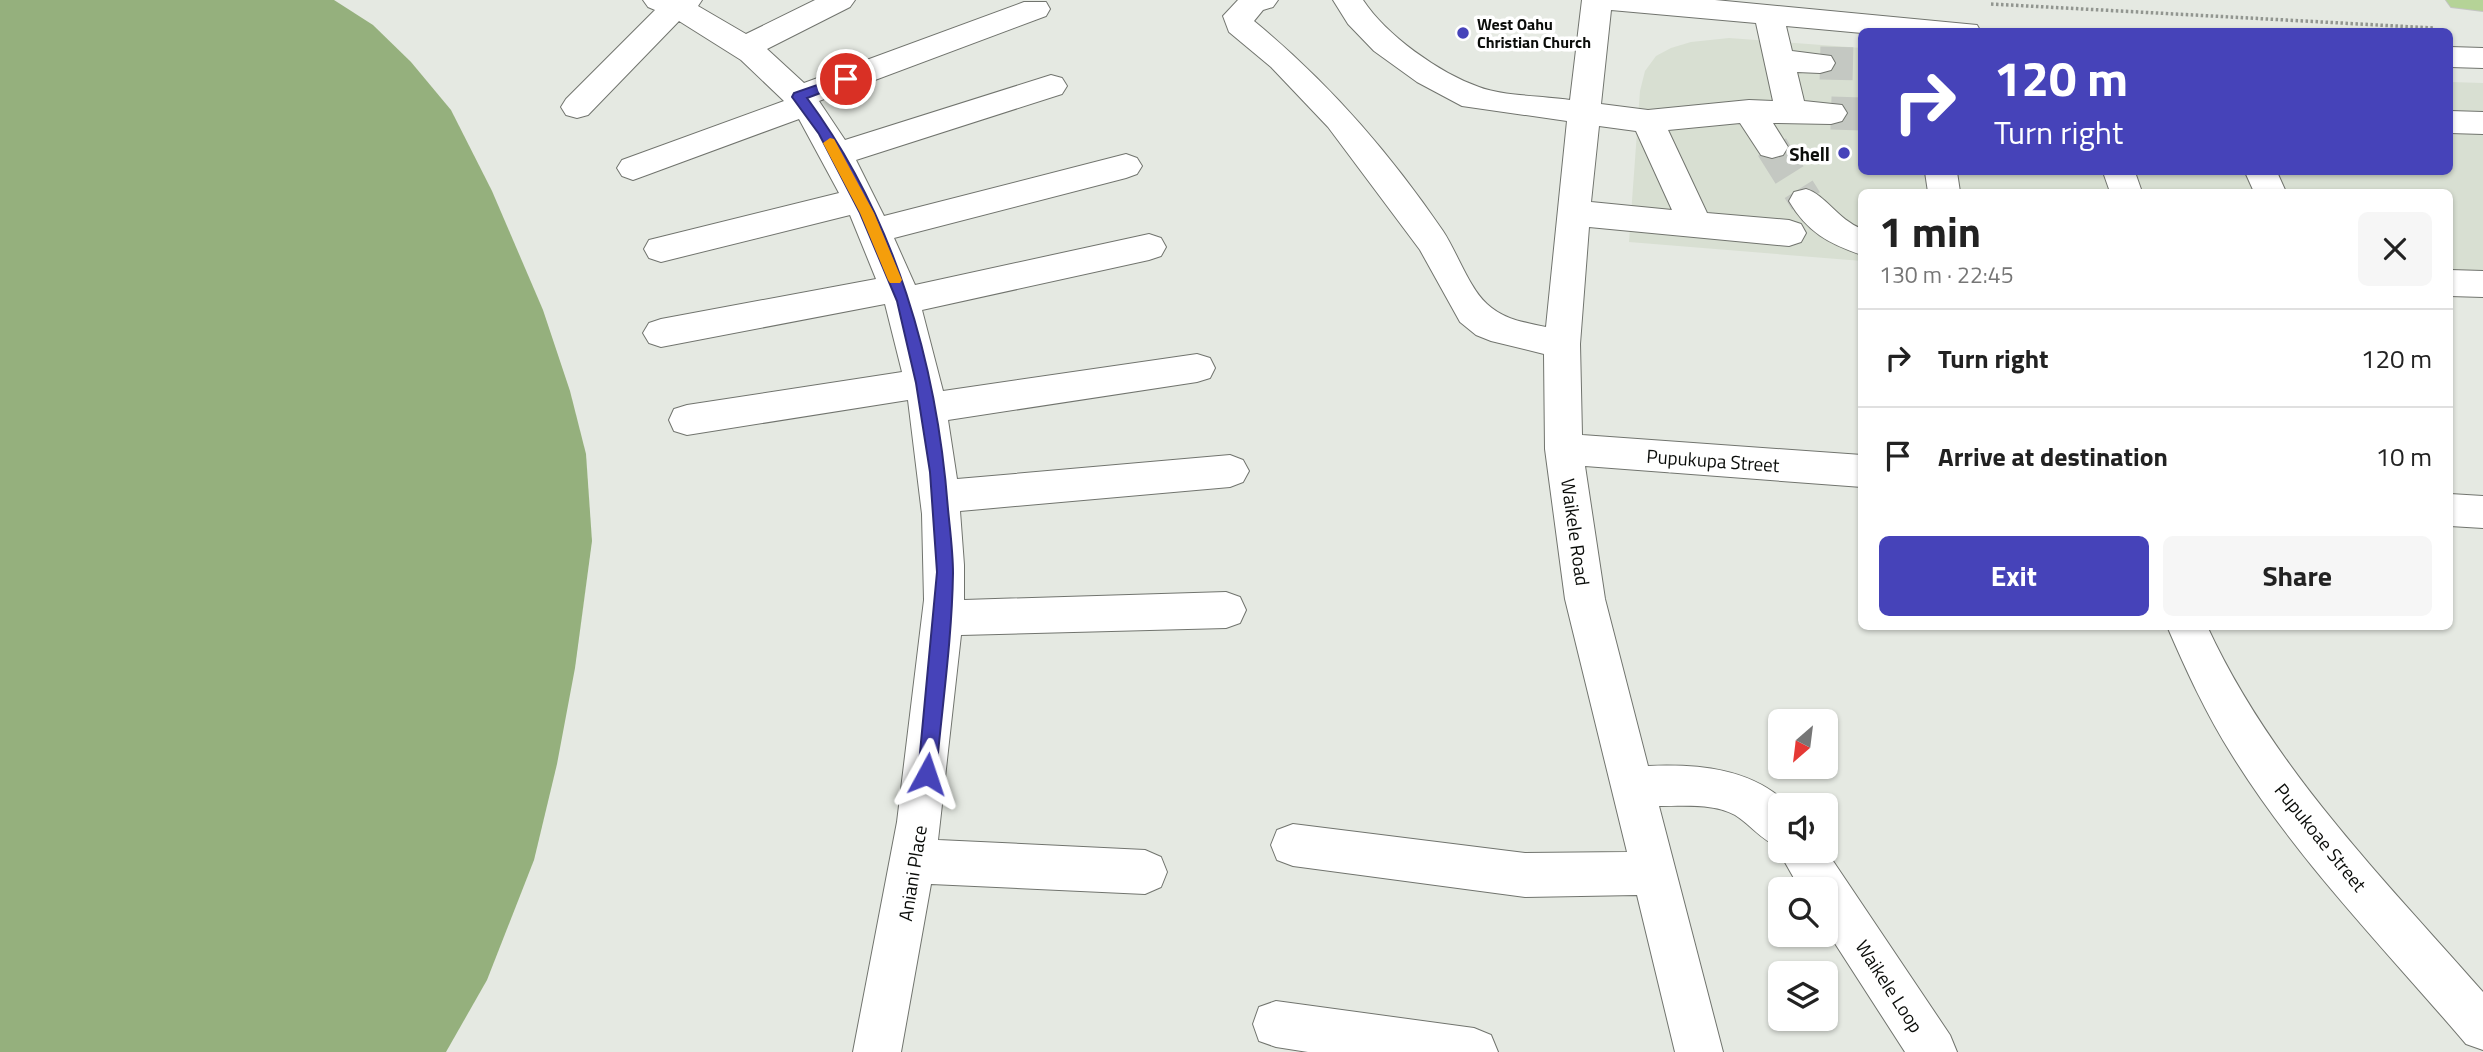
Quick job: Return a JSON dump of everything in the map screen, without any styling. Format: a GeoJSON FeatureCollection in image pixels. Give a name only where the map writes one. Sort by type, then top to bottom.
{"type":"FeatureCollection","features":[{"type":"Feature","properties":{"kind":"main road"},"geometry":{"type":"LineString","coordinates":[[2461,0],[2483,1]]}},
{"type":"Feature","properties":{"kind":"street"},"geometry":{"type":"LineString","coordinates":[[747,46],[840,0]]}},
{"type":"Feature","properties":{"kind":"street"},"geometry":{"type":"LineString","coordinates":[[1263,0],[1253,3],[1238,16],[1240,25],[1282,60],[1339,119],[1432,241],[1472,312],[1488,325],[1503,331],[1562,344]]}},
{"type":"Feature","properties":{"kind":"street"},"geometry":{"type":"LineString","coordinates":[[1348,0],[1359,17],[1385,44],[1428,74],[1473,97],[1648,121],[1749,111],[1785,86],[1825,88],[1785,86]]}},
{"type":"Feature","properties":{"kind":"street","name":"Waikele Road"},"geometry":{"type":"LineString","coordinates":[[1597,0],[1573,213],[1562,344],[1564,449],[1586,599],[1699,1052]]}},
{"type":"Feature","properties":{"kind":"street"},"geometry":{"type":"LineString","coordinates":[[1603,0],[1903,28]]}},
{"type":"Feature","properties":{"kind":"street"},"geometry":{"type":"LineString","coordinates":[[577,107],[673,2]]}},
{"type":"Feature","properties":{"kind":"street","name":"Aniani Place"},"geometry":{"type":"LineString","coordinates":[[673,2],[747,46],[802,101],[824,132],[867,215],[901,295],[926,396],[940,497],[945,572],[927,774],[903,929],[877,1052]]}},
{"type":"Feature","properties":{"kind":"street"},"geometry":{"type":"LineString","coordinates":[[633,169],[1035,9]]}},
{"type":"Feature","properties":{"kind":"street"},"geometry":{"type":"LineString","coordinates":[[1769,16],[1785,86]]}},
{"type":"Feature","properties":{"kind":"street"},"geometry":{"type":"LineString","coordinates":[[2453,46],[2483,58]]}},
{"type":"Feature","properties":{"kind":"street"},"geometry":{"type":"LineString","coordinates":[[836,155],[1051,86]]}},
{"type":"Feature","properties":{"kind":"street"},"geometry":{"type":"LineString","coordinates":[[1749,111],[1772,147]]}},
{"type":"Feature","properties":{"kind":"street"},"geometry":{"type":"LineString","coordinates":[[1648,121],[1695,224]]}},
{"type":"Feature","properties":{"kind":"street"},"geometry":{"type":"LineString","coordinates":[[2453,122],[2483,123]]}},
{"type":"Feature","properties":{"kind":"street"},"geometry":{"type":"LineString","coordinates":[[661,249],[867,215],[1126,166]]}},
{"type":"Feature","properties":{"kind":"street"},"geometry":{"type":"LineString","coordinates":[[1806,201],[1828,228],[1858,240]]}},
{"type":"Feature","properties":{"kind":"street"},"geometry":{"type":"LineString","coordinates":[[1573,213],[1789,233]]}},
{"type":"Feature","properties":{"kind":"street"},"geometry":{"type":"LineString","coordinates":[[661,332],[901,295],[1149,247]]}},
{"type":"Feature","properties":{"kind":"street"},"geometry":{"type":"LineString","coordinates":[[2453,283],[2483,284]]}},
{"type":"Feature","properties":{"kind":"street"},"geometry":{"type":"LineString","coordinates":[[687,420],[1197,368]]}},
{"type":"Feature","properties":{"kind":"street","name":"Pupukupa Street"},"geometry":{"type":"LineString","coordinates":[[1564,449],[1858,471]]}},
{"type":"Feature","properties":{"kind":"street"},"geometry":{"type":"LineString","coordinates":[[940,497],[1230,471]]}},
{"type":"Feature","properties":{"kind":"street"},"geometry":{"type":"LineString","coordinates":[[2453,510],[2483,512]]}},
{"type":"Feature","properties":{"kind":"street"},"geometry":{"type":"LineString","coordinates":[[941,618],[1226,610]]}},
{"type":"Feature","properties":{"kind":"street","name":"Pupukoae Street"},"geometry":{"type":"LineString","coordinates":[[2189,630],[2208,674],[2256,756],[2309,826],[2483,1027]]}},
{"type":"Feature","properties":{"kind":"street"},"geometry":{"type":"LineString","coordinates":[[1633,787],[1705,785],[1745,797],[1768,814]]}},
{"type":"Feature","properties":{"kind":"street"},"geometry":{"type":"LineString","coordinates":[[1293,845],[1525,875],[1653,873]]}},
{"type":"Feature","properties":{"kind":"street"},"geometry":{"type":"LineString","coordinates":[[914,861],[1145,873]]}},
{"type":"Feature","properties":{"kind":"street","name":"Waikele Loop"},"geometry":{"type":"LineString","coordinates":[[1809,863],[1933,1052]]}},
{"type":"Feature","properties":{"kind":"street"},"geometry":{"type":"LineString","coordinates":[[1276,1024],[1474,1052]]}},
{"type":"Feature","properties":{"kind":"path"},"geometry":{"type":"LineString","coordinates":[[1979,4],[2266,28]]}},
{"type":"Feature","properties":{"kind":"shaded area"},"geometry":{"type":"Polygon","coordinates":[[[1729,38],[1858,48],[1858,175],[2453,175],[2453,82],[2483,83],[2483,296],[2453,294],[2453,189],[1858,189],[1858,261],[1629,242],[1640,91],[1645,71],[1656,56],[1691,42],[1729,38]]]}},
{"type":"Feature","properties":{"kind":"green space"},"geometry":{"type":"Polygon","coordinates":[[[0,0],[334,0],[373,25],[411,62],[451,110],[492,191],[543,310],[570,391],[586,454],[592,541],[575,668],[557,764],[534,860],[487,980],[446,1052],[0,1052],[0,0]]]}},
{"type":"Feature","properties":{"kind":"tunnel"},"geometry":{"type":"LineString","coordinates":[[1820,63],[1858,64]]}},
{"type":"Feature","properties":{"kind":"tunnel"},"geometry":{"type":"LineString","coordinates":[[1831,113],[1858,114]]}},
{"type":"Feature","properties":{"kind":"tunnel"},"geometry":{"type":"LineString","coordinates":[[1772,147],[1806,201]]}},
{"type":"Feature","properties":{"kind":"slow traffic"},"geometry":{"type":"LineString","coordinates":[[830,143],[867,213],[895,280]]}},
{"type":"Feature","properties":{"kind":"place","name":"West Oahu Christian Church"},"geometry":{"type":"Point","coordinates":[1463,33]}},
{"type":"Feature","properties":{"kind":"place","name":"Shell"},"geometry":{"type":"Point","coordinates":[1844,153]}},
{"type":"Feature","properties":{"kind":"route"},"geometry":{"type":"LineString","coordinates":[[846,79],[798,97],[824,132],[867,213],[904,301],[924,383],[938,472],[945,572],[927,774]]}}]}
